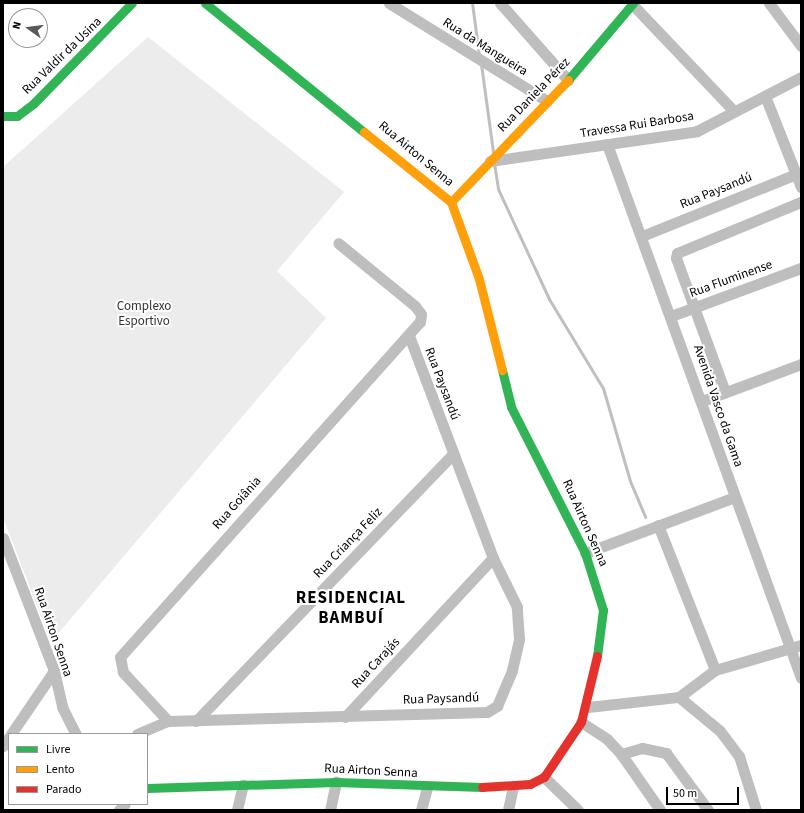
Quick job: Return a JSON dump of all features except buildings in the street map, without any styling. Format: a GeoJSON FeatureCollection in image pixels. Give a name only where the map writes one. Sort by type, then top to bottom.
{"type":"FeatureCollection","features":[{"type":"Feature","properties":{"kind":"street","name":"Rua Valdir da Usina"},"geometry":{"type":"LineString","coordinates":[[4,117],[17,116],[34,103],[132,3]]}},
{"type":"Feature","properties":{"kind":"street","name":"Rua Airton Senna"},"geometry":{"type":"LineString","coordinates":[[148,788],[336,782],[427,787],[513,787],[544,777],[581,722],[588,706],[603,631],[604,610],[585,553],[510,406],[479,279],[451,202],[205,3]]}},
{"type":"Feature","properties":{"kind":"street","name":"Rua da Mangueira"},"geometry":{"type":"LineString","coordinates":[[389,3],[547,101]]}},
{"type":"Feature","properties":{"kind":"street"},"geometry":{"type":"LineString","coordinates":[[500,3],[568,80]]}},
{"type":"Feature","properties":{"kind":"street","name":"Rua Daniela Pérez"},"geometry":{"type":"LineString","coordinates":[[451,202],[568,80],[632,3]]}},
{"type":"Feature","properties":{"kind":"street"},"geometry":{"type":"LineString","coordinates":[[632,3],[734,111]]}},
{"type":"Feature","properties":{"kind":"street"},"geometry":{"type":"LineString","coordinates":[[769,3],[801,46]]}},
{"type":"Feature","properties":{"kind":"street","name":"Travessa Rui Barbosa"},"geometry":{"type":"LineString","coordinates":[[494,158],[697,131],[801,77]]}},
{"type":"Feature","properties":{"kind":"street"},"geometry":{"type":"LineString","coordinates":[[765,96],[799,173],[801,187]]}},
{"type":"Feature","properties":{"kind":"street","name":"Avenida Vasco da Gama"},"geometry":{"type":"LineString","coordinates":[[607,144],[672,316],[735,497],[801,678]]}},
{"type":"Feature","properties":{"kind":"street","name":"Rua Paysandú"},"geometry":{"type":"LineString","coordinates":[[642,236],[799,173]]}},
{"type":"Feature","properties":{"kind":"street"},"geometry":{"type":"LineString","coordinates":[[725,392],[676,258],[682,248],[801,202]]}},
{"type":"Feature","properties":{"kind":"street","name":"Rua Goiânia"},"geometry":{"type":"LineString","coordinates":[[168,721],[122,672],[120,657],[262,496],[409,336],[421,318],[415,306],[338,243]]}},
{"type":"Feature","properties":{"kind":"street","name":"Rua Fluminense"},"geometry":{"type":"LineString","coordinates":[[672,316],[801,268]]}},
{"type":"Feature","properties":{"kind":"street","name":"Rua Paysandú"},"geometry":{"type":"LineString","coordinates":[[139,733],[168,721],[487,712],[497,706],[512,670],[520,624],[517,607],[493,558],[409,336]]}},
{"type":"Feature","properties":{"kind":"street"},"geometry":{"type":"LineString","coordinates":[[702,401],[801,364]]}},
{"type":"Feature","properties":{"kind":"street","name":"Rua Criança Feliz"},"geometry":{"type":"LineString","coordinates":[[196,721],[453,454]]}},
{"type":"Feature","properties":{"kind":"street"},"geometry":{"type":"LineString","coordinates":[[585,553],[735,497]]}},
{"type":"Feature","properties":{"kind":"street"},"geometry":{"type":"LineString","coordinates":[[658,525],[715,670]]}},
{"type":"Feature","properties":{"kind":"street","name":"Rua Airton Senna"},"geometry":{"type":"LineString","coordinates":[[3,539],[54,671],[62,707],[75,733]]}},
{"type":"Feature","properties":{"kind":"street","name":"Rua Carajás"},"geometry":{"type":"LineString","coordinates":[[345,717],[493,558]]}},
{"type":"Feature","properties":{"kind":"street"},"geometry":{"type":"LineString","coordinates":[[588,706],[679,697],[715,670],[801,645]]}},
{"type":"Feature","properties":{"kind":"street"},"geometry":{"type":"LineString","coordinates":[[12,733],[54,671]]}},
{"type":"Feature","properties":{"kind":"street"},"geometry":{"type":"LineString","coordinates":[[679,697],[720,731],[739,756],[756,810]]}},
{"type":"Feature","properties":{"kind":"street"},"geometry":{"type":"LineString","coordinates":[[581,722],[607,739],[621,754],[660,810]]}},
{"type":"Feature","properties":{"kind":"street"},"geometry":{"type":"LineString","coordinates":[[621,754],[642,748],[666,753],[708,810]]}},
{"type":"Feature","properties":{"kind":"street"},"geometry":{"type":"LineString","coordinates":[[544,777],[578,810]]}},
{"type":"Feature","properties":{"kind":"street"},"geometry":{"type":"LineString","coordinates":[[330,810],[336,782]]}},
{"type":"Feature","properties":{"kind":"street"},"geometry":{"type":"LineString","coordinates":[[237,810],[243,785]]}},
{"type":"Feature","properties":{"kind":"street"},"geometry":{"type":"LineString","coordinates":[[421,810],[427,787]]}},
{"type":"Feature","properties":{"kind":"street"},"geometry":{"type":"LineString","coordinates":[[508,810],[513,787]]}},
{"type":"Feature","properties":{"kind":"green space","name":"Complexo Esportivo"},"geometry":{"type":"Polygon","coordinates":[[[148,37],[344,192],[277,271],[326,318],[51,642],[3,518],[3,167],[148,37]]]}},
{"type":"Feature","properties":{"kind":"waterway"},"geometry":{"type":"LineString","coordinates":[[472,3],[479,55]]}},
{"type":"Feature","properties":{"kind":"waterway"},"geometry":{"type":"LineString","coordinates":[[481,64],[493,152]]}},
{"type":"Feature","properties":{"kind":"waterway"},"geometry":{"type":"LineString","coordinates":[[494,163],[498,189],[549,299],[603,388],[630,481],[645,517]]}},
{"type":"Feature","properties":{"kind":"traffic: fast"},"geometry":{"type":"LineString","coordinates":[[3,116],[17,116],[34,103],[132,3]]}},
{"type":"Feature","properties":{"kind":"traffic: fast"},"geometry":{"type":"LineString","coordinates":[[205,3],[364,132]]}},
{"type":"Feature","properties":{"kind":"traffic: fast"},"geometry":{"type":"LineString","coordinates":[[568,80],[633,3]]}},
{"type":"Feature","properties":{"kind":"traffic: fast"},"geometry":{"type":"LineString","coordinates":[[502,370],[511,407],[585,553],[603,610],[597,656]]}},
{"type":"Feature","properties":{"kind":"traffic: fast"},"geometry":{"type":"LineString","coordinates":[[148,788],[336,782],[482,787]]}},
{"type":"Feature","properties":{"kind":"traffic: slow"},"geometry":{"type":"LineString","coordinates":[[451,202],[568,80]]}},
{"type":"Feature","properties":{"kind":"traffic: slow"},"geometry":{"type":"LineString","coordinates":[[364,132],[451,202],[479,279],[502,370]]}},
{"type":"Feature","properties":{"kind":"traffic: jam"},"geometry":{"type":"LineString","coordinates":[[482,787],[530,784],[544,777],[581,722],[597,656]]}},
{"type":"Feature","properties":{"kind":"district","name":"RESIDENCIAL BAMBUÍ"},"geometry":{"type":"Point","coordinates":[351,609]}}]}
